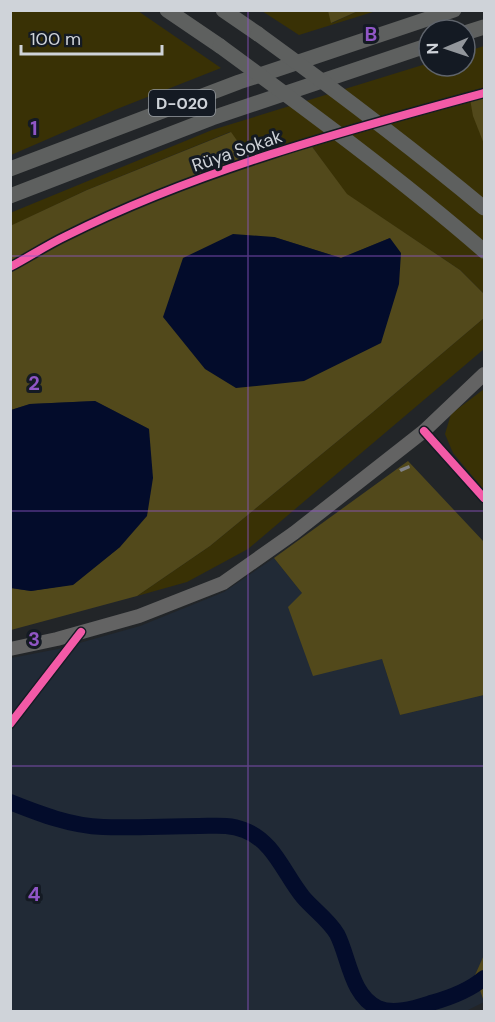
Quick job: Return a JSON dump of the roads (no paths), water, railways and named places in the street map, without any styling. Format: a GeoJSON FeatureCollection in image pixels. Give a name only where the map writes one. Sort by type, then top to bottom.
{"type":"FeatureCollection","features":[{"type":"Feature","properties":{"kind":"highway"},"geometry":{"type":"LineString","coordinates":[[167,10],[328,125],[439,212],[484,251]]}},
{"type":"Feature","properties":{"kind":"highway"},"geometry":{"type":"LineString","coordinates":[[223,10],[339,93],[423,157],[484,208]]}},
{"type":"Feature","properties":{"kind":"highway","name":"D-020"},"geometry":{"type":"LineString","coordinates":[[10,169],[239,82],[454,10]]}},
{"type":"Feature","properties":{"kind":"highway","name":"D-020"},"geometry":{"type":"LineString","coordinates":[[10,196],[202,121],[417,49]]}},
{"type":"Feature","properties":{"kind":"main road"},"geometry":{"type":"LineString","coordinates":[[10,649],[139,616],[223,583],[294,533],[424,432],[484,374]]}},
{"type":"Feature","properties":{"kind":"street","name":"Rüya Sokak"},"geometry":{"type":"LineString","coordinates":[[10,267],[66,236],[128,208],[236,166],[412,112],[484,93]]}},
{"type":"Feature","properties":{"kind":"street"},"geometry":{"type":"LineString","coordinates":[[424,432],[484,498]]}},
{"type":"Feature","properties":{"kind":"street"},"geometry":{"type":"LineString","coordinates":[[10,724],[81,632]]}},
{"type":"Feature","properties":{"kind":"water"},"geometry":{"type":"Polygon","coordinates":[[[233,234],[274,237],[341,258],[390,238],[401,253],[399,284],[381,343],[304,381],[236,388],[205,369],[163,317],[183,258],[233,234]]]}},
{"type":"Feature","properties":{"kind":"water"},"geometry":{"type":"Polygon","coordinates":[[[95,401],[149,429],[153,478],[147,516],[120,547],[73,585],[31,591],[11,588],[11,410],[30,404],[95,401]]]}},
{"type":"Feature","properties":{"kind":"waterway"},"geometry":{"type":"LineString","coordinates":[[10,802],[56,819],[91,826],[222,826],[238,828],[254,835],[271,850],[303,897],[337,934],[356,985],[362,995],[378,1008],[398,1011],[418,1007],[459,993],[484,978]]}}]}
